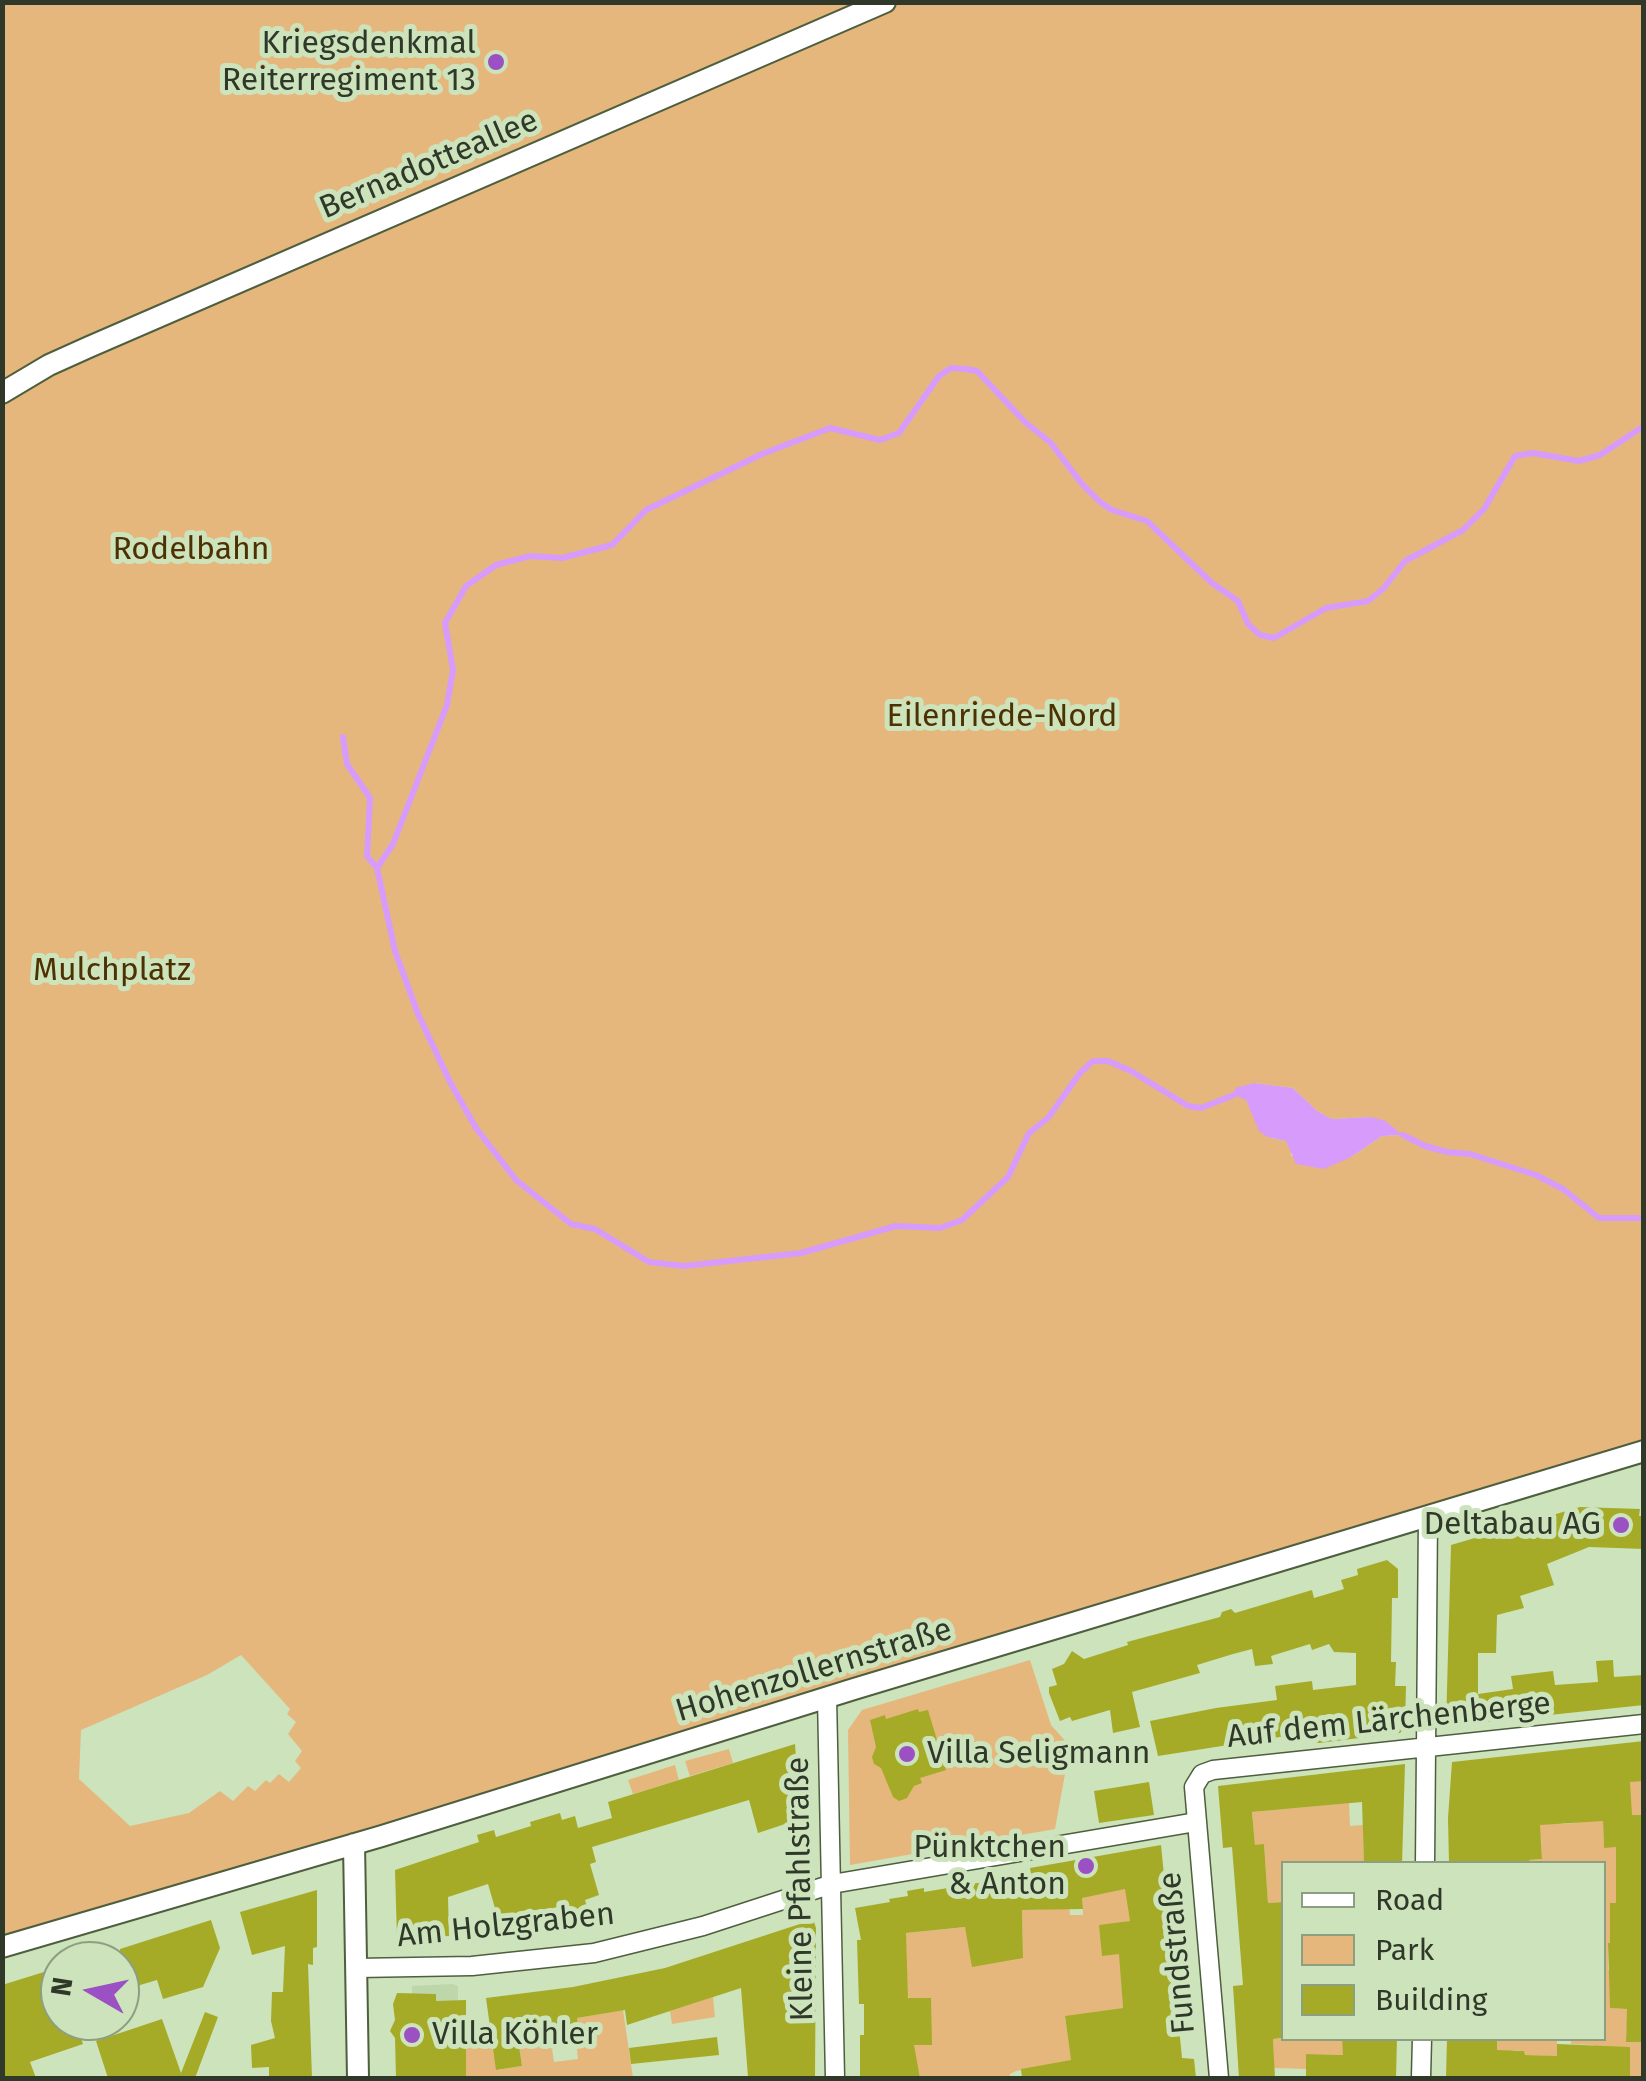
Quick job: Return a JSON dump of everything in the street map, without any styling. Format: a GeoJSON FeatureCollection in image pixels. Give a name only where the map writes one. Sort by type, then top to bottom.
{"type":"FeatureCollection","features":[{"type":"Feature","properties":{"kind":"street","name":"Bernadotteallee"},"geometry":{"type":"LineString","coordinates":[[2,393],[88,347],[886,2]]}},
{"type":"Feature","properties":{"kind":"street","name":"Hohenzollernstraße"},"geometry":{"type":"LineString","coordinates":[[2,1946],[354,1844],[1644,1451]]}},
{"type":"Feature","properties":{"kind":"street"},"geometry":{"type":"LineString","coordinates":[[1425,1861],[1428,1516]]}},
{"type":"Feature","properties":{"kind":"street","name":"Kleine Pfahlstraße"},"geometry":{"type":"LineString","coordinates":[[827,1697],[835,2078]]}},
{"type":"Feature","properties":{"kind":"street","name":"Auf dem Lärchenberge"},"geometry":{"type":"LineString","coordinates":[[1196,1822],[1194,1787],[1202,1774],[1213,1770],[1644,1724]]}},
{"type":"Feature","properties":{"kind":"street"},"geometry":{"type":"LineString","coordinates":[[832,1884],[1196,1822]]}},
{"type":"Feature","properties":{"kind":"street","name":"Fundstraße"},"geometry":{"type":"LineString","coordinates":[[1196,1822],[1219,2078]]}},
{"type":"Feature","properties":{"kind":"street"},"geometry":{"type":"LineString","coordinates":[[354,1844],[358,2078]]}},
{"type":"Feature","properties":{"kind":"street","name":"Am Holzgraben"},"geometry":{"type":"LineString","coordinates":[[357,1968],[472,1966],[594,1953],[703,1926],[832,1884]]}},
{"type":"Feature","properties":{"kind":"street"},"geometry":{"type":"LineString","coordinates":[[1421,2078],[1422,2041]]}},
{"type":"Feature","properties":{"kind":"shaded area"},"geometry":{"type":"Polygon","coordinates":[[[1254,1083],[1293,1088],[1317,1111],[1332,1119],[1384,1120],[1403,1135],[1382,1136],[1324,1169],[1296,1164],[1286,1141],[1259,1131],[1246,1100],[1234,1095],[1235,1088],[1254,1083]]]}},
{"type":"Feature","properties":{"kind":"shaded area"},"geometry":{"type":"Polygon","coordinates":[[[412,1986],[458,1986],[458,2020],[413,2021],[412,1986]]]}},
{"type":"Feature","properties":{"kind":"green space","name":"Eilenriede-Nord"},"geometry":{"type":"Polygon","coordinates":[[[3,3],[1643,3],[1643,1451],[3,1947],[3,3]],[[1254,1083],[1246,1100],[1252,1112],[1267,1137],[1286,1141],[1291,1156],[1351,1157],[1382,1136],[1402,1135],[1370,1117],[1332,1119],[1317,1111],[1293,1088],[1254,1083]],[[241,1655],[207,1675],[81,1730],[79,1779],[130,1826],[189,1813],[220,1791],[233,1801],[248,1786],[255,1791],[279,1774],[289,1782],[301,1768],[295,1761],[302,1751],[288,1734],[296,1722],[287,1714],[290,1709],[241,1655]]]}},
{"type":"Feature","properties":{"kind":"green space"},"geometry":{"type":"Polygon","coordinates":[[[1030,1660],[1051,1725],[1079,1756],[1065,1774],[1055,1829],[850,1865],[848,1730],[862,1710],[1030,1660]]]}},
{"type":"Feature","properties":{"kind":"green space"},"geometry":{"type":"Polygon","coordinates":[[[729,1749],[733,1763],[690,1776],[685,1761],[729,1749]]]}},
{"type":"Feature","properties":{"kind":"green space"},"geometry":{"type":"Polygon","coordinates":[[[675,1765],[679,1780],[633,1794],[628,1780],[675,1765]]]}},
{"type":"Feature","properties":{"kind":"green space"},"geometry":{"type":"Polygon","coordinates":[[[1643,1775],[1643,1815],[1635,1821],[1603,1820],[1604,1847],[1622,1847],[1616,1867],[1616,1893],[1643,1947],[1608,1943],[1608,1970],[1638,1970],[1610,2008],[1635,2009],[1626,2039],[1643,2042],[1643,2078],[1630,2078],[1630,2053],[1594,2062],[1594,2045],[1571,2044],[1606,2041],[1606,1861],[1529,1861],[1542,1859],[1541,1837],[1481,1797],[1563,1824],[1575,1823],[1630,1794],[1630,1776],[1643,1775]]]}},
{"type":"Feature","properties":{"kind":"green space"},"geometry":{"type":"Polygon","coordinates":[[[1349,1803],[1350,1826],[1363,1825],[1364,1861],[1281,1861],[1281,1902],[1268,1903],[1264,1845],[1255,1845],[1252,1812],[1349,1803]]]}},
{"type":"Feature","properties":{"kind":"green space"},"geometry":{"type":"Polygon","coordinates":[[[1135,1882],[1130,1921],[1100,1929],[1103,1955],[1132,1949],[1121,1978],[1123,2008],[1065,2017],[1072,2065],[1063,2062],[1016,2071],[1010,2078],[920,2078],[919,2074],[892,2078],[891,2071],[931,1998],[909,1998],[906,1992],[906,1933],[966,1927],[1023,1957],[1022,1910],[1042,1910],[1042,1902],[1069,1901],[1070,1915],[1083,1915],[1082,1898],[1135,1882]]]}},
{"type":"Feature","properties":{"kind":"green space"},"geometry":{"type":"Polygon","coordinates":[[[713,1997],[715,2017],[672,2024],[670,2011],[713,1997]]]}},
{"type":"Feature","properties":{"kind":"green space"},"geometry":{"type":"Polygon","coordinates":[[[623,2010],[633,2078],[466,2078],[458,2038],[492,2039],[497,2070],[522,2066],[518,2039],[550,2035],[554,2062],[578,2059],[576,2039],[581,2038],[577,2018],[623,2010]]]}},
{"type":"Feature","properties":{"kind":"green space"},"geometry":{"type":"Polygon","coordinates":[[[1273,2039],[1342,2041],[1344,2055],[1307,2054],[1306,2069],[1274,2068],[1273,2039]]]}},
{"type":"Feature","properties":{"kind":"green space"},"geometry":{"type":"Polygon","coordinates":[[[1497,2041],[1557,2041],[1557,2074],[1548,2071],[1548,2056],[1513,2050],[1514,2078],[1507,2078],[1497,2055],[1497,2041]]]}},
{"type":"Feature","properties":{"kind":"building"},"geometry":{"type":"Polygon","coordinates":[[[1580,1507],[1640,1509],[1639,1516],[1644,1516],[1644,1549],[1589,1547],[1547,1564],[1554,1585],[1520,1596],[1524,1608],[1497,1615],[1496,1653],[1478,1653],[1478,1694],[1513,1689],[1511,1676],[1553,1671],[1555,1685],[1598,1682],[1596,1661],[1613,1660],[1614,1677],[1644,1675],[1644,1705],[1446,1726],[1451,1545],[1580,1507]]]}},
{"type":"Feature","properties":{"kind":"building"},"geometry":{"type":"Polygon","coordinates":[[[1387,1560],[1398,1569],[1398,1598],[1392,1598],[1391,1662],[1396,1662],[1395,1686],[1406,1686],[1405,1727],[1400,1733],[1319,1743],[1312,1741],[1311,1736],[1286,1736],[1158,1756],[1150,1721],[1277,1700],[1275,1686],[1312,1681],[1313,1690],[1356,1685],[1356,1653],[1334,1652],[1329,1644],[1312,1650],[1310,1644],[1271,1656],[1273,1664],[1255,1666],[1252,1649],[1197,1665],[1200,1673],[1132,1692],[1140,1727],[1113,1733],[1110,1710],[1060,1721],[1049,1693],[1049,1687],[1057,1685],[1052,1669],[1064,1664],[1072,1651],[1084,1659],[1128,1645],[1127,1642],[1220,1617],[1231,1609],[1235,1613],[1312,1590],[1314,1598],[1344,1589],[1341,1580],[1358,1575],[1357,1569],[1387,1560]]]}},
{"type":"Feature","properties":{"kind":"building","name":"Villa Seligmann"},"geometry":{"type":"Polygon","coordinates":[[[928,1710],[946,1770],[920,1778],[922,1783],[899,1801],[893,1797],[881,1768],[874,1764],[876,1747],[870,1720],[928,1710]]]}},
{"type":"Feature","properties":{"kind":"building"},"geometry":{"type":"Polygon","coordinates":[[[1644,1741],[1644,1781],[1630,1782],[1632,1815],[1644,1815],[1644,2042],[1626,2042],[1627,2009],[1610,2008],[1608,1943],[1610,1903],[1616,1903],[1616,1847],[1604,1848],[1603,1821],[1540,1825],[1542,1859],[1449,1861],[1452,1762],[1644,1741]]]}},
{"type":"Feature","properties":{"kind":"building"},"geometry":{"type":"Polygon","coordinates":[[[795,1744],[800,1819],[758,1833],[749,1800],[592,1847],[596,1862],[590,1864],[599,1895],[585,1900],[587,1907],[568,1913],[565,1905],[499,1922],[488,1884],[448,1897],[449,1936],[397,1938],[395,1870],[479,1842],[477,1835],[494,1830],[496,1837],[560,1813],[562,1820],[575,1816],[578,1828],[612,1818],[608,1802],[795,1744]]]}},
{"type":"Feature","properties":{"kind":"building"},"geometry":{"type":"Polygon","coordinates":[[[1405,1764],[1402,1861],[1364,1861],[1362,1802],[1252,1812],[1255,1845],[1264,1844],[1268,1903],[1281,1902],[1281,2038],[1273,2039],[1275,2078],[1239,2078],[1233,1986],[1243,1985],[1232,1847],[1223,1848],[1218,1786],[1405,1764]]]}},
{"type":"Feature","properties":{"kind":"building"},"geometry":{"type":"Polygon","coordinates":[[[1149,1782],[1154,1815],[1099,1823],[1094,1791],[1149,1782]]]}},
{"type":"Feature","properties":{"kind":"building"},"geometry":{"type":"Polygon","coordinates":[[[1161,1845],[1182,2058],[1194,2059],[1196,2078],[1022,2078],[1021,2069],[1071,2060],[1065,2016],[1123,2008],[1119,1954],[1102,1956],[1099,1925],[1130,1921],[1125,1889],[1082,1898],[1083,1909],[1022,1910],[1023,1958],[972,1967],[965,1927],[906,1933],[908,1998],[931,1998],[932,2045],[914,2045],[920,2078],[860,2078],[864,2004],[859,2004],[857,1940],[861,1940],[855,1908],[890,1902],[889,1899],[908,1896],[907,1891],[924,1888],[924,1892],[1031,1874],[1030,1868],[1161,1845]]]}},
{"type":"Feature","properties":{"kind":"building"},"geometry":{"type":"Polygon","coordinates":[[[317,1890],[317,1947],[313,1948],[313,1965],[308,1964],[312,2078],[273,2078],[269,2076],[269,2067],[252,2068],[251,2045],[275,2038],[272,1992],[283,1992],[285,1946],[252,1955],[240,1912],[317,1890]]]}},
{"type":"Feature","properties":{"kind":"building"},"geometry":{"type":"Polygon","coordinates":[[[211,1920],[220,1948],[203,1987],[163,1999],[157,1980],[140,1985],[140,1943],[211,1920]]]}},
{"type":"Feature","properties":{"kind":"building"},"geometry":{"type":"Polygon","coordinates":[[[814,1922],[816,1928],[815,2078],[748,2077],[741,1988],[627,2025],[625,2010],[577,2018],[581,2039],[552,2049],[550,2035],[518,2039],[522,2066],[496,2070],[486,1998],[573,1987],[665,1968],[814,1922]]]}},
{"type":"Feature","properties":{"kind":"building"},"geometry":{"type":"Polygon","coordinates":[[[40,1973],[40,2041],[83,2044],[30,2062],[36,2078],[2,2078],[2,1985],[40,1973]]]}},
{"type":"Feature","properties":{"kind":"building","name":"Villa Köhler"},"geometry":{"type":"Polygon","coordinates":[[[397,1993],[436,1994],[436,2001],[466,2000],[466,2078],[396,2078],[395,2038],[390,2031],[397,1993]]]}},
{"type":"Feature","properties":{"kind":"building"},"geometry":{"type":"Polygon","coordinates":[[[205,2012],[218,2017],[195,2078],[108,2078],[96,2041],[140,2041],[140,2026],[162,2019],[181,2073],[205,2012]]]}},
{"type":"Feature","properties":{"kind":"building"},"geometry":{"type":"Polygon","coordinates":[[[717,2037],[719,2055],[631,2064],[629,2048],[717,2037]]]}},
{"type":"Feature","properties":{"kind":"building"},"geometry":{"type":"Polygon","coordinates":[[[1342,2041],[1397,2041],[1396,2078],[1306,2078],[1306,2054],[1343,2055],[1342,2041]]]}},
{"type":"Feature","properties":{"kind":"building"},"geometry":{"type":"Polygon","coordinates":[[[1447,2041],[1497,2041],[1497,2050],[1524,2051],[1525,2055],[1557,2056],[1557,2044],[1630,2047],[1630,2078],[1446,2078],[1447,2041]]]}},
{"type":"Feature","properties":{"kind":"waterway"},"geometry":{"type":"LineString","coordinates":[[1234,1095],[1201,1108],[1188,1106],[1131,1071],[1108,1061],[1093,1061],[1048,1118],[1029,1133],[1008,1177],[962,1220],[940,1228],[896,1226],[801,1253],[684,1266],[649,1262],[595,1229],[571,1224],[516,1180],[476,1128],[450,1082],[418,1014],[395,951],[377,868],[393,844],[447,705],[453,670],[445,623],[466,586],[496,565],[530,556],[562,558],[612,545],[646,510],[762,454],[830,428],[880,440],[899,433],[939,376],[951,368],[977,371],[1026,423],[1050,442],[1100,502],[1147,521],[1212,583],[1238,601],[1248,624],[1260,635],[1274,638],[1326,608],[1368,601],[1405,561],[1463,530],[1484,509],[1515,456],[1533,453],[1579,461],[1600,455],[1644,426]]}},
{"type":"Feature","properties":{"kind":"waterway"},"geometry":{"type":"LineString","coordinates":[[343,737],[347,764],[370,798],[367,856],[377,868]]}},
{"type":"Feature","properties":{"kind":"waterway"},"geometry":{"type":"LineString","coordinates":[[1403,1135],[1425,1146],[1470,1154],[1536,1175],[1563,1189],[1599,1218],[1644,1218]]}},
{"type":"Feature","properties":{"kind":"place","name":"Kriegsdenkmal Reiterregiment 13"},"geometry":{"type":"Point","coordinates":[496,62]}},
{"type":"Feature","properties":{"kind":"place","name":"Deltabau AG"},"geometry":{"type":"Point","coordinates":[1621,1525]}},
{"type":"Feature","properties":{"kind":"place","name":"Villa Seligmann"},"geometry":{"type":"Point","coordinates":[907,1754]}},
{"type":"Feature","properties":{"kind":"place","name":"Pünktchen & Anton"},"geometry":{"type":"Point","coordinates":[1086,1866]}},
{"type":"Feature","properties":{"kind":"place","name":"Villa Köhler"},"geometry":{"type":"Point","coordinates":[412,2035]}},
{"type":"Feature","properties":{"kind":"park label","name":"Rodelbahn"},"geometry":{"type":"Point","coordinates":[191,550]}},
{"type":"Feature","properties":{"kind":"park label","name":"Mulchplatz"},"geometry":{"type":"Point","coordinates":[112,971]}}]}
